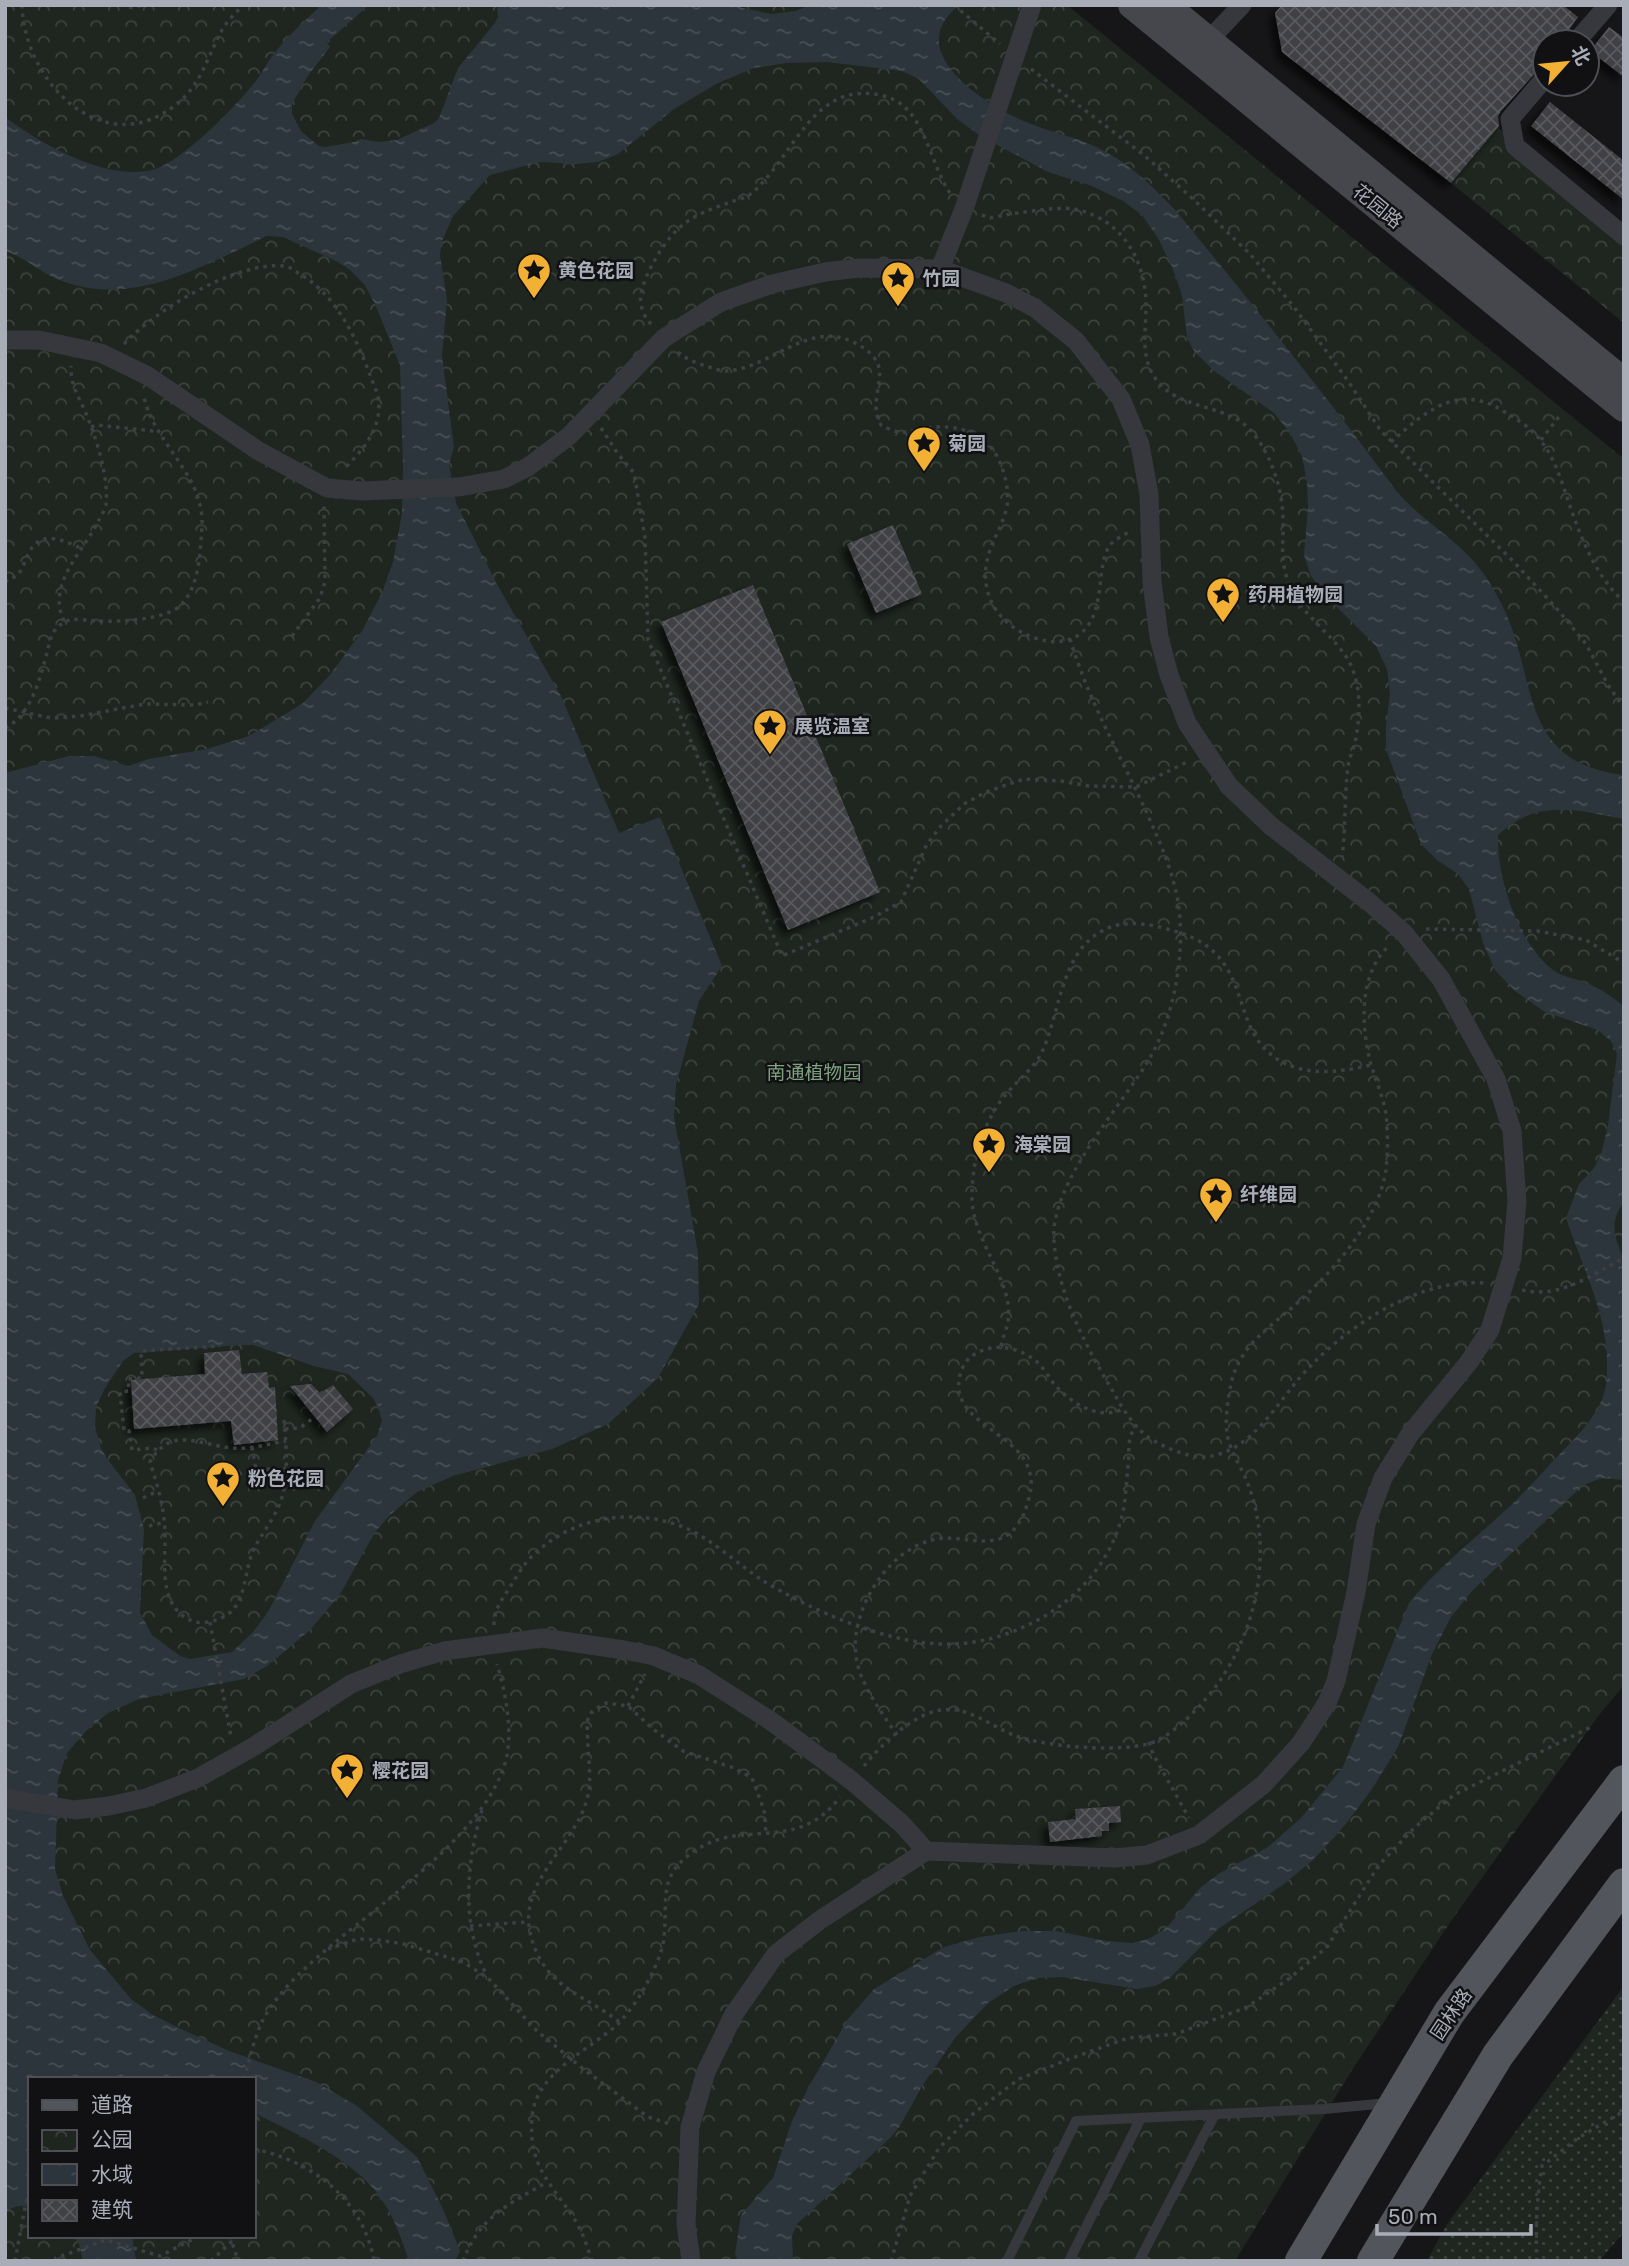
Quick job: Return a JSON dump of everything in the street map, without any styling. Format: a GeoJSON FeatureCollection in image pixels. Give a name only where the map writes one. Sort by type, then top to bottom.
{"type":"FeatureCollection","features":[{"type":"Feature","properties":{"kind":"main road","name":"花园路"},"geometry":{"type":"LineString","coordinates":[[1132,5],[1624,408]]}},
{"type":"Feature","properties":{"kind":"main road","name":"花园路"},"geometry":{"type":"LineString","coordinates":[[1165,5],[1624,382]]}},
{"type":"Feature","properties":{"kind":"main road","name":"园林路"},"geometry":{"type":"LineString","coordinates":[[1301,2261],[1449,2013],[1624,1781]]}},
{"type":"Feature","properties":{"kind":"main road"},"geometry":{"type":"LineString","coordinates":[[1373,2261],[1498,2055],[1624,1884]]}},
{"type":"Feature","properties":{"kind":"street"},"geometry":{"type":"LineString","coordinates":[[940,269],[965,206],[1032,5]]}},
{"type":"Feature","properties":{"kind":"street"},"geometry":{"type":"LineString","coordinates":[[1209,40],[1242,5]]}},
{"type":"Feature","properties":{"kind":"street"},"geometry":{"type":"LineString","coordinates":[[1588,28],[1608,5]]}},
{"type":"Feature","properties":{"kind":"street"},"geometry":{"type":"LineString","coordinates":[[1531,94],[1510,119],[1515,146],[1624,236]]}},
{"type":"Feature","properties":{"kind":"street"},"geometry":{"type":"LineString","coordinates":[[5,340],[39,340],[73,346],[115,359],[148,376],[257,450],[327,488],[384,491],[504,480],[528,467],[569,436],[664,338],[721,302],[772,284],[825,272],[859,268],[940,269],[1006,293],[1035,307],[1076,341],[1121,399],[1140,445],[1149,494],[1152,582],[1159,638],[1187,723],[1229,786],[1271,826],[1335,874],[1404,933],[1441,979],[1496,1079],[1512,1130],[1517,1201],[1512,1258],[1504,1286],[1490,1330],[1469,1362],[1410,1434],[1383,1478],[1366,1524],[1356,1592],[1336,1681],[1327,1703],[1301,1743],[1264,1784],[1199,1835],[1147,1855],[1114,1858],[926,1851],[820,1920],[776,1954],[734,2014],[706,2073],[690,2127],[686,2224],[691,2261]]}},
{"type":"Feature","properties":{"kind":"street"},"geometry":{"type":"LineString","coordinates":[[5,1798],[75,1810],[146,1798],[198,1778],[351,1684],[400,1664],[444,1651],[542,1638],[654,1657],[699,1675],[771,1721],[852,1781],[902,1824],[926,1851]]}},
{"type":"Feature","properties":{"kind":"lane"},"geometry":{"type":"LineString","coordinates":[[1007,2261],[1076,2121],[1324,2109],[1396,2101]]}},
{"type":"Feature","properties":{"kind":"lane"},"geometry":{"type":"LineString","coordinates":[[1139,2261],[1214,2114]]}},
{"type":"Feature","properties":{"kind":"lane"},"geometry":{"type":"LineString","coordinates":[[1069,2261],[1141,2118]]}},
{"type":"Feature","properties":{"kind":"path"},"geometry":{"type":"LineString","coordinates":[[22,5],[23,26],[39,69],[55,90],[79,111],[107,123],[133,123],[159,115],[178,103],[194,86],[223,28],[243,5]]}},
{"type":"Feature","properties":{"kind":"path"},"geometry":{"type":"LineString","coordinates":[[121,5],[134,8],[143,5]]}},
{"type":"Feature","properties":{"kind":"path"},"geometry":{"type":"LineString","coordinates":[[955,6],[1145,156],[1250,254],[1294,307],[1391,442],[1513,561],[1558,610],[1586,644],[1624,708]]}},
{"type":"Feature","properties":{"kind":"path"},"geometry":{"type":"LineString","coordinates":[[1150,523],[1135,529],[1111,545],[1104,561],[1102,581],[1092,616],[1085,629],[1070,639],[1055,643],[1020,633],[1001,619],[991,603],[986,581],[986,564],[995,537],[1004,522],[1008,503],[1003,472],[991,448],[980,437],[953,427],[925,428],[903,433],[881,425],[876,407],[880,376],[877,362],[863,347],[845,338],[820,336],[798,342],[749,366],[724,371],[698,364],[682,355],[644,317],[640,296],[652,265],[682,225],[703,213],[750,195],[768,177],[814,116],[833,99],[856,93],[885,96],[906,108],[918,122],[943,182],[955,201],[990,218],[1073,209],[1102,219],[1120,233],[1136,254],[1144,277],[1144,334],[1147,358],[1153,375],[1164,390],[1237,419],[1253,433],[1267,455],[1279,484],[1283,519],[1281,548],[1286,578],[1304,611],[1345,656],[1354,673],[1358,687],[1356,738],[1348,765],[1342,859],[1335,874]]}},
{"type":"Feature","properties":{"kind":"path"},"geometry":{"type":"LineString","coordinates":[[115,359],[137,329],[169,307],[250,268],[286,266],[312,280],[351,329],[380,404],[377,421],[370,440],[327,488],[323,512],[325,582],[320,598],[292,636]]}},
{"type":"Feature","properties":{"kind":"path"},"geometry":{"type":"LineString","coordinates":[[64,621],[59,610],[58,596],[63,580],[106,507],[100,456],[71,372],[73,346]]}},
{"type":"Feature","properties":{"kind":"path"},"geometry":{"type":"LineString","coordinates":[[5,728],[13,724],[29,703],[52,634],[64,621],[131,621],[172,610],[181,605],[196,577],[201,548],[202,520],[199,499],[190,479],[147,411],[143,394],[148,376]]}},
{"type":"Feature","properties":{"kind":"path"},"geometry":{"type":"LineString","coordinates":[[1391,442],[1418,418],[1438,405],[1466,398],[1491,403],[1519,421],[1541,440],[1563,483],[1583,541],[1595,565],[1612,591],[1624,602]]}},
{"type":"Feature","properties":{"kind":"path"},"geometry":{"type":"LineString","coordinates":[[591,412],[618,454],[634,473],[645,537],[648,640],[782,956],[874,917],[901,902],[927,844],[964,804],[985,792],[1024,779],[1061,780],[1088,786],[1136,787],[1206,752]]}},
{"type":"Feature","properties":{"kind":"path"},"geometry":{"type":"LineString","coordinates":[[1541,440],[1561,414]]}},
{"type":"Feature","properties":{"kind":"path"},"geometry":{"type":"LineString","coordinates":[[91,427],[97,425],[152,431],[157,428]]}},
{"type":"Feature","properties":{"kind":"path"},"geometry":{"type":"LineString","coordinates":[[5,582],[18,575],[29,551],[40,541],[52,537],[82,549]]}},
{"type":"Feature","properties":{"kind":"path"},"geometry":{"type":"LineString","coordinates":[[1070,639],[1105,728],[1136,787],[1168,860],[1177,896],[1180,932],[1178,971],[1166,1019],[1153,1052],[1068,1184],[1057,1211],[1053,1238],[1065,1295],[1097,1364],[1123,1409],[1143,1434],[1172,1450],[1202,1458],[1219,1455],[1248,1438],[1273,1414],[1296,1382],[1322,1355],[1407,1297],[1444,1286],[1480,1282],[1538,1294],[1561,1291],[1624,1258]]}},
{"type":"Feature","properties":{"kind":"path"},"geometry":{"type":"LineString","coordinates":[[5,708],[51,718],[80,716],[145,704],[195,705],[208,702]]}},
{"type":"Feature","properties":{"kind":"path"},"geometry":{"type":"LineString","coordinates":[[1001,1346],[1009,1320],[1007,1295],[979,1235],[972,1198],[979,1152],[990,1115],[1009,1090],[1032,1068],[1041,1053],[1050,1033],[1065,979],[1087,943],[1101,931],[1136,922],[1188,934],[1214,952],[1236,985],[1262,1049],[1274,1059],[1308,1070],[1351,1070],[1371,1065]]}},
{"type":"Feature","properties":{"kind":"path"},"geometry":{"type":"LineString","coordinates":[[592,2261],[574,2218],[547,2182],[536,2156],[532,2115],[544,2087],[572,2059],[619,2022],[642,1993],[659,1958],[664,1939],[665,1901],[670,1874],[681,1860],[708,1842],[730,1836],[766,1835],[795,1830],[818,1820],[835,1803],[874,1753],[918,1718],[938,1710],[956,1709],[1017,1737],[1049,1744],[1122,1748],[1156,1741],[1201,1705],[1220,1681],[1244,1638],[1258,1593],[1260,1551],[1256,1509],[1249,1484],[1227,1434],[1231,1384],[1239,1358],[1255,1339],[1337,1266],[1377,1201],[1386,1172],[1386,1114],[1371,1065],[1366,1030],[1367,979],[1380,954],[1404,933],[1414,929],[1472,929],[1523,931],[1586,940],[1624,963]]}},
{"type":"Feature","properties":{"kind":"path"},"geometry":{"type":"LineString","coordinates":[[157,1450],[132,1450],[129,1431],[124,1431],[120,1392],[129,1391],[128,1379],[142,1378],[141,1351],[220,1346]]}},
{"type":"Feature","properties":{"kind":"path"},"geometry":{"type":"LineString","coordinates":[[897,1735],[869,1692],[857,1664],[859,1623],[871,1591],[892,1562],[934,1539],[996,1541],[1006,1536],[1022,1518],[1032,1484],[1024,1457],[977,1419],[962,1398],[958,1388],[963,1366],[971,1356],[993,1346],[1001,1346],[1028,1356],[1039,1364],[1056,1386],[1076,1404],[1100,1412],[1123,1409]]}},
{"type":"Feature","properties":{"kind":"path"},"geometry":{"type":"LineString","coordinates":[[285,1429],[300,1428],[312,1419]]}},
{"type":"Feature","properties":{"kind":"path"},"geometry":{"type":"LineString","coordinates":[[285,1420],[285,1429],[286,1441],[287,1468],[281,1502],[253,1552],[245,1589],[235,1608],[210,1622],[196,1623],[184,1617],[174,1607],[166,1590],[165,1522],[150,1462],[166,1442],[184,1440],[233,1448],[286,1441]]}},
{"type":"Feature","properties":{"kind":"path"},"geometry":{"type":"LineString","coordinates":[[252,1447],[256,1470],[287,1468]]}},
{"type":"Feature","properties":{"kind":"path"},"geometry":{"type":"LineString","coordinates":[[143,1498],[158,1491]]}},
{"type":"Feature","properties":{"kind":"path"},"geometry":{"type":"LineString","coordinates":[[149,1526],[165,1522]]}},
{"type":"Feature","properties":{"kind":"path"},"geometry":{"type":"LineString","coordinates":[[210,1622],[235,1757]]}},
{"type":"Feature","properties":{"kind":"path"},"geometry":{"type":"LineString","coordinates":[[628,1706],[654,1657]]}},
{"type":"Feature","properties":{"kind":"path"},"geometry":{"type":"LineString","coordinates":[[619,2022],[555,1979],[536,1953],[528,1922],[528,1907],[535,1886],[578,1824],[589,1791],[589,1743],[586,1726],[589,1716],[606,1703],[628,1706],[682,1751],[734,1768],[752,1778],[764,1810],[766,1835]]}},
{"type":"Feature","properties":{"kind":"path"},"geometry":{"type":"LineString","coordinates":[[891,2261],[910,2196],[939,2148],[974,2113],[1019,2079],[1072,2058],[1128,2039],[1176,2034],[1247,2007],[1290,1978],[1326,1947],[1379,1866],[1415,1827],[1454,1795],[1591,1727]]}},
{"type":"Feature","properties":{"kind":"path"},"geometry":{"type":"LineString","coordinates":[[1149,1742],[1153,1754],[1199,1835]]}},
{"type":"Feature","properties":{"kind":"path"},"geometry":{"type":"LineString","coordinates":[[483,1808],[472,1849],[470,1926],[478,1957],[488,1978]]}},
{"type":"Feature","properties":{"kind":"path"},"geometry":{"type":"LineString","coordinates":[[470,1926],[528,1922]]}},
{"type":"Feature","properties":{"kind":"path"},"geometry":{"type":"LineString","coordinates":[[326,1950],[358,1939],[404,1944],[463,1962],[488,1978],[537,2031],[648,2117],[690,2127]]}},
{"type":"Feature","properties":{"kind":"path"},"geometry":{"type":"LineString","coordinates":[[245,2077],[253,2049]]}},
{"type":"Feature","properties":{"kind":"path"},"geometry":{"type":"LineString","coordinates":[[1537,2261],[1536,2223],[1542,2166],[1578,2138],[1624,2111]]}},
{"type":"Feature","properties":{"kind":"path"},"geometry":{"type":"LineString","coordinates":[[256,2150],[289,2158],[309,2168],[334,2188],[345,2199],[361,2224],[374,2261]]}},
{"type":"Feature","properties":{"kind":"path"},"geometry":{"type":"LineString","coordinates":[[463,2261],[470,2241],[484,2223],[547,2182]]}},
{"type":"Feature","properties":{"kind":"path"},"geometry":{"type":"LineString","coordinates":[[15,2261],[28,2202]]}},
{"type":"Feature","properties":{"kind":"path"},"geometry":{"type":"LineString","coordinates":[[55,2261],[56,2258],[105,2238],[161,2259],[195,2238]]}},
{"type":"Feature","properties":{"kind":"path"},"geometry":{"type":"LineString","coordinates":[[211,2261],[231,2239]]}},
{"type":"Feature","properties":{"kind":"path"},"geometry":{"type":"LineString","coordinates":[[231,2239],[238,2261]]}},
{"type":"Feature","properties":{"kind":"green space","name":"南通植物园"},"geometry":{"type":"Polygon","coordinates":[[[5,5],[1067,5],[1624,459],[1624,1685],[1599,1715],[1451,1921],[1352,2070],[1235,2261],[5,2261],[5,5]]]}},
{"type":"Feature","properties":{"kind":"green space"},"geometry":{"type":"Polygon","coordinates":[[[1498,128],[1624,229],[1624,323],[1451,183],[1498,128]]]}},
{"type":"Feature","properties":{"kind":"green space"},"geometry":{"type":"Polygon","coordinates":[[[1624,1986],[1624,2232],[1599,2261],[1427,2261],[1447,2224],[1624,1986]]]}},
{"type":"Feature","properties":{"kind":"water"},"geometry":{"type":"Polygon","coordinates":[[[322,5],[369,5],[327,42],[330,47],[307,77],[292,104],[292,114],[301,131],[319,146],[325,147],[361,139],[379,142],[397,140],[434,123],[439,118],[458,68],[495,23],[498,17],[497,5],[729,5],[771,14],[796,11],[810,5],[958,5],[947,17],[940,31],[940,46],[945,61],[956,76],[986,101],[1018,119],[1085,142],[1123,162],[1176,211],[1342,418],[1395,489],[1415,510],[1471,558],[1483,573],[1502,605],[1536,712],[1548,735],[1565,753],[1589,767],[1624,775],[1624,819],[1573,810],[1542,811],[1513,823],[1498,835],[1498,852],[1512,910],[1531,946],[1543,961],[1556,972],[1596,987],[1624,1006],[1624,1201],[1616,1217],[1615,1231],[1624,1261],[1624,1480],[1602,1478],[1583,1485],[1473,1590],[1451,1617],[1432,1654],[1398,1747],[1345,1825],[1314,1859],[1284,1884],[1218,1929],[1170,1978],[1155,1986],[1137,1989],[1062,1977],[1038,1978],[1014,1986],[988,2003],[955,2038],[890,2138],[797,2224],[792,2236],[793,2261],[738,2261],[735,2254],[741,2215],[773,2178],[792,2121],[808,2088],[848,2019],[874,1989],[944,1947],[980,1937],[1022,1931],[1057,1931],[1106,1941],[1132,1943],[1148,1939],[1169,1925],[1201,1887],[1220,1873],[1268,1847],[1301,1818],[1343,1767],[1409,1603],[1444,1565],[1521,1495],[1591,1419],[1606,1387],[1606,1347],[1599,1309],[1566,1218],[1579,1184],[1594,1168],[1601,1154],[1608,1126],[1617,1054],[1611,1041],[1598,1030],[1545,1012],[1515,991],[1495,970],[1483,943],[1469,889],[1458,874],[1437,860],[1421,844],[1386,749],[1390,694],[1387,669],[1376,646],[1327,597],[1311,576],[1304,555],[1308,508],[1302,456],[1290,433],[1274,413],[1213,370],[1194,351],[1187,338],[1182,295],[1173,269],[1158,238],[1142,215],[1123,201],[1092,186],[1048,172],[979,135],[957,119],[919,79],[902,71],[827,62],[787,63],[754,68],[718,83],[674,109],[618,154],[598,162],[540,162],[490,175],[453,216],[442,241],[440,255],[447,300],[442,356],[454,447],[449,464],[456,503],[498,586],[561,696],[619,833],[660,817],[722,966],[699,1001],[676,1085],[674,1117],[698,1253],[699,1304],[658,1378],[608,1424],[552,1449],[453,1476],[417,1492],[375,1532],[339,1596],[309,1631],[267,1666],[244,1679],[139,1699],[108,1713],[86,1731],[67,1753],[58,1780],[55,1869],[63,1896],[90,1950],[131,1999],[153,2015],[229,2051],[316,2082],[357,2106],[417,2157],[460,2251],[455,2261],[409,2261],[397,2227],[369,2183],[322,2148],[256,2114],[256,2077],[28,2077],[28,2207],[17,2206],[5,2213],[5,773],[69,756],[94,756],[128,766],[149,759],[207,749],[249,736],[302,704],[330,675],[362,631],[382,593],[393,562],[402,513],[403,469],[400,365],[375,304],[364,284],[350,270],[283,237],[267,236],[168,280],[142,286],[89,288],[55,278],[5,251],[5,117],[74,158],[114,170],[152,170],[178,157],[222,118],[256,81],[271,57],[322,5]],[[253,1345],[134,1353],[123,1361],[96,1407],[95,1427],[101,1448],[135,1495],[144,1529],[140,1613],[152,1635],[180,1656],[190,1659],[232,1652],[253,1632],[268,1612],[315,1521],[377,1436],[382,1421],[373,1398],[348,1374],[314,1366],[253,1345]]]}},
{"type":"Feature","properties":{"kind":"water"},"geometry":{"type":"Polygon","coordinates":[[[75,2238],[132,2238],[136,2261],[83,2261],[79,2243],[75,2238]]]}},
{"type":"Feature","properties":{"kind":"building"},"geometry":{"type":"Polygon","coordinates":[[[1282,5],[1563,5],[1578,17],[1570,28],[1531,28],[1531,78],[1501,111],[1498,116],[1499,126],[1451,183],[1282,52],[1275,13],[1282,5]]]}},
{"type":"Feature","properties":{"kind":"building"},"geometry":{"type":"Polygon","coordinates":[[[1609,27],[1624,38],[1624,77],[1601,59],[1601,37],[1609,27]]]}},
{"type":"Feature","properties":{"kind":"building"},"geometry":{"type":"Polygon","coordinates":[[[1550,102],[1624,161],[1624,200],[1531,126],[1550,102]]]}},
{"type":"Feature","properties":{"kind":"building"},"geometry":{"type":"Polygon","coordinates":[[[893,525],[922,594],[876,613],[847,544],[893,525]]]}},
{"type":"Feature","properties":{"kind":"building"},"geometry":{"type":"Polygon","coordinates":[[[753,585],[880,892],[788,930],[661,622],[753,585]]]}},
{"type":"Feature","properties":{"kind":"building"},"geometry":{"type":"Polygon","coordinates":[[[239,1350],[242,1374],[267,1372],[269,1388],[275,1387],[278,1440],[234,1445],[231,1421],[134,1429],[131,1380],[205,1374],[204,1353],[239,1350]]]}},
{"type":"Feature","properties":{"kind":"building"},"geometry":{"type":"Polygon","coordinates":[[[311,1384],[320,1393],[333,1385],[353,1409],[327,1432],[290,1386],[311,1384]]]}},
{"type":"Feature","properties":{"kind":"building"},"geometry":{"type":"Polygon","coordinates":[[[1120,1806],[1121,1822],[1109,1823],[1109,1831],[1102,1831],[1102,1836],[1050,1842],[1048,1822],[1076,1819],[1075,1809],[1120,1806]]]}},
{"type":"Feature","properties":{"kind":"place","name":"黄色花园"},"geometry":{"type":"Point","coordinates":[534,300]}},
{"type":"Feature","properties":{"kind":"place","name":"竹园"},"geometry":{"type":"Point","coordinates":[898,308]}},
{"type":"Feature","properties":{"kind":"place","name":"菊园"},"geometry":{"type":"Point","coordinates":[924,473]}},
{"type":"Feature","properties":{"kind":"place","name":"药用植物园"},"geometry":{"type":"Point","coordinates":[1223,624]}},
{"type":"Feature","properties":{"kind":"place","name":"展览温室"},"geometry":{"type":"Point","coordinates":[770,756]}},
{"type":"Feature","properties":{"kind":"place","name":"海棠园"},"geometry":{"type":"Point","coordinates":[989,1174]}},
{"type":"Feature","properties":{"kind":"place","name":"纤维园"},"geometry":{"type":"Point","coordinates":[1216,1224]}},
{"type":"Feature","properties":{"kind":"place","name":"粉色花园"},"geometry":{"type":"Point","coordinates":[223,1508]}},
{"type":"Feature","properties":{"kind":"place","name":"樱花园"},"geometry":{"type":"Point","coordinates":[347,1800]}}]}
